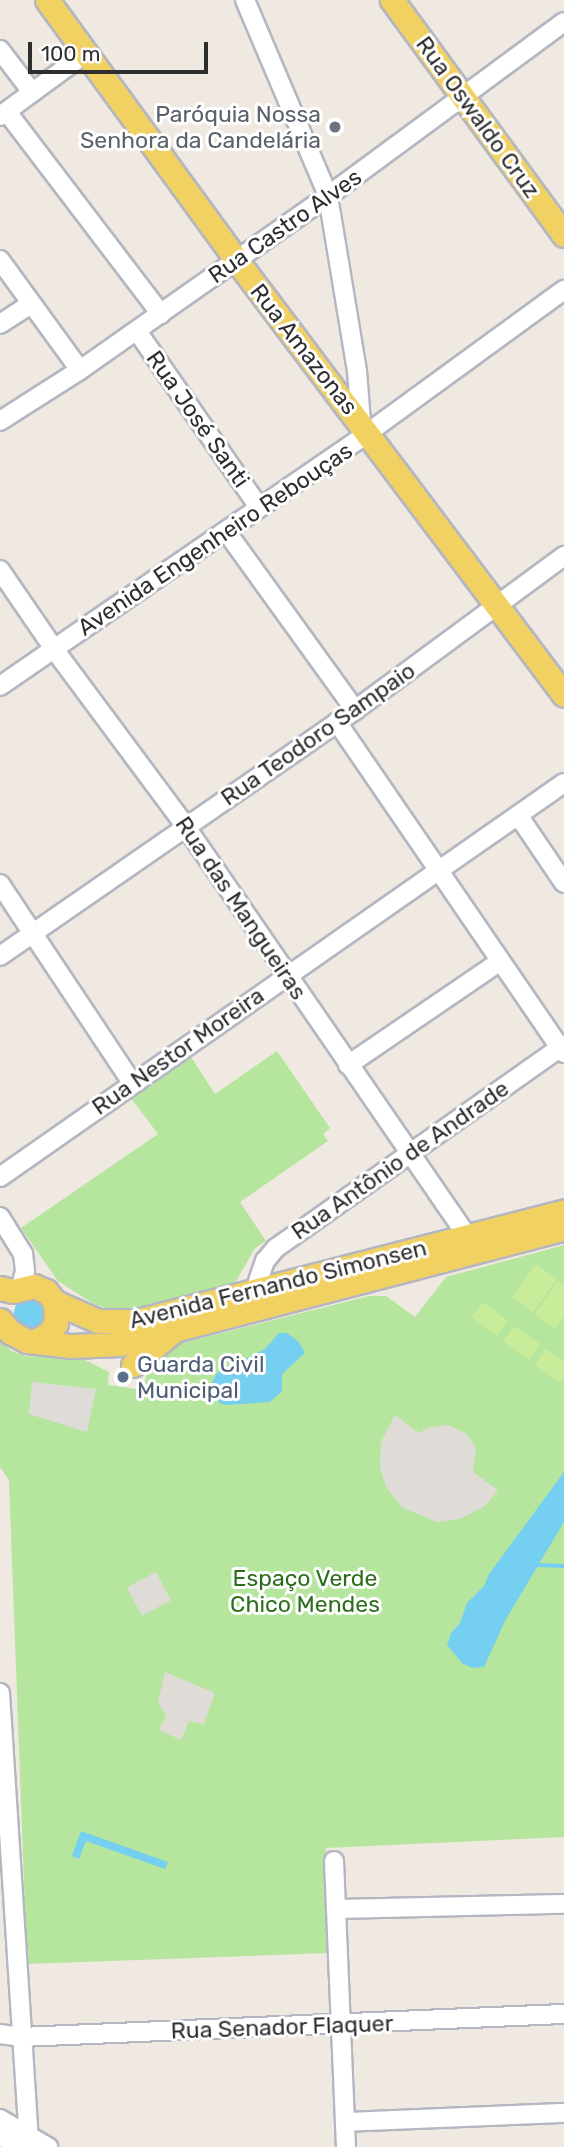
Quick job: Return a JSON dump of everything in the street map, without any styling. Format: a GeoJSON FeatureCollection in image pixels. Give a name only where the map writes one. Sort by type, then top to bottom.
{"type":"FeatureCollection","features":[{"type":"Feature","properties":{"kind":"main road","name":"Rua Amazonas"},"geometry":{"type":"LineString","coordinates":[[47,0],[237,261],[365,427],[564,695]]}},
{"type":"Feature","properties":{"kind":"main road","name":"Rua Oswaldo Cruz"},"geometry":{"type":"LineString","coordinates":[[392,0],[564,235]]}},
{"type":"Feature","properties":{"kind":"main road","name":"Avenida Fernando Simonsen"},"geometry":{"type":"LineString","coordinates":[[2,1322],[18,1338],[69,1346],[103,1346],[174,1330],[472,1243],[564,1211]]}},
{"type":"Feature","properties":{"kind":"main road","name":"Avenida Fernando Simonsen"},"geometry":{"type":"LineString","coordinates":[[11,1289],[34,1286],[46,1291],[55,1302],[98,1321],[122,1323],[255,1290],[472,1243],[564,1228]]}},
{"type":"Feature","properties":{"kind":"main road"},"geometry":{"type":"LineString","coordinates":[[2,1322],[3,1306],[11,1289]]}},
{"type":"Feature","properties":{"kind":"main road"},"geometry":{"type":"LineString","coordinates":[[37,1340],[47,1335],[55,1324],[55,1302]]}},
{"type":"Feature","properties":{"kind":"main road"},"geometry":{"type":"LineString","coordinates":[[133,1365],[174,1330]]}},
{"type":"Feature","properties":{"kind":"street"},"geometry":{"type":"LineString","coordinates":[[245,0],[328,196],[365,427]]}},
{"type":"Feature","properties":{"kind":"street","name":"Rua Castro Alves"},"geometry":{"type":"LineString","coordinates":[[0,421],[138,331],[237,261],[464,98],[564,22]]}},
{"type":"Feature","properties":{"kind":"street"},"geometry":{"type":"LineString","coordinates":[[0,50],[32,92]]}},
{"type":"Feature","properties":{"kind":"street"},"geometry":{"type":"LineString","coordinates":[[86,52],[3,114],[161,314]]}},
{"type":"Feature","properties":{"kind":"street"},"geometry":{"type":"LineString","coordinates":[[0,260],[80,370]]}},
{"type":"Feature","properties":{"kind":"street","name":"Avenida Engenheiro Rebouças"},"geometry":{"type":"LineString","coordinates":[[0,686],[226,531],[365,427],[564,290]]}},
{"type":"Feature","properties":{"kind":"street"},"geometry":{"type":"LineString","coordinates":[[0,324],[31,304]]}},
{"type":"Feature","properties":{"kind":"street","name":"Rua José Santi"},"geometry":{"type":"LineString","coordinates":[[138,331],[259,507]]}},
{"type":"Feature","properties":{"kind":"street"},"geometry":{"type":"LineString","coordinates":[[226,531],[355,709]]}},
{"type":"Feature","properties":{"kind":"street","name":"Rua Teodoro Sampaio"},"geometry":{"type":"LineString","coordinates":[[0,956],[337,722],[564,556]]}},
{"type":"Feature","properties":{"kind":"street","name":"Rua das Mangueiras"},"geometry":{"type":"LineString","coordinates":[[0,570],[54,649],[186,827],[472,1243]]}},
{"type":"Feature","properties":{"kind":"street"},"geometry":{"type":"LineString","coordinates":[[337,722],[499,962],[563,1049]]}},
{"type":"Feature","properties":{"kind":"street","name":"Rua Nestor Moreira"},"geometry":{"type":"LineString","coordinates":[[0,1177],[564,783]]}},
{"type":"Feature","properties":{"kind":"street"},"geometry":{"type":"LineString","coordinates":[[518,815],[564,883]]}},
{"type":"Feature","properties":{"kind":"street"},"geometry":{"type":"LineString","coordinates":[[0,884],[132,1083]]}},
{"type":"Feature","properties":{"kind":"street"},"geometry":{"type":"LineString","coordinates":[[348,1065],[499,962]]}},
{"type":"Feature","properties":{"kind":"street","name":"Rua Antônio de Andrade"},"geometry":{"type":"LineString","coordinates":[[255,1290],[265,1261],[276,1248],[563,1049]]}},
{"type":"Feature","properties":{"kind":"street"},"geometry":{"type":"LineString","coordinates":[[0,1217],[23,1254],[25,1271],[11,1289]]}},
{"type":"Feature","properties":{"kind":"street"},"geometry":{"type":"LineString","coordinates":[[0,1693],[5,1878],[32,2142]]}},
{"type":"Feature","properties":{"kind":"street"},"geometry":{"type":"LineString","coordinates":[[334,1861],[343,2025],[346,2147]]}},
{"type":"Feature","properties":{"kind":"street"},"geometry":{"type":"LineString","coordinates":[[336,1909],[564,1904]]}},
{"type":"Feature","properties":{"kind":"street","name":"Rua Senador Flaquer"},"geometry":{"type":"LineString","coordinates":[[0,2034],[21,2037],[564,2014]]}},
{"type":"Feature","properties":{"kind":"street"},"geometry":{"type":"LineString","coordinates":[[345,2122],[564,2113]]}},
{"type":"Feature","properties":{"kind":"street"},"geometry":{"type":"LineString","coordinates":[[0,2119],[32,2142]]}},
{"type":"Feature","properties":{"kind":"street"},"geometry":{"type":"LineString","coordinates":[[0,2137],[48,2147]]}},
{"type":"Feature","properties":{"kind":"green space"},"geometry":{"type":"Polygon","coordinates":[[[277,1051],[330,1128],[323,1134],[328,1141],[240,1202],[266,1241],[255,1248],[235,1283],[138,1311],[117,1312],[94,1304],[58,1281],[21,1228],[158,1134],[130,1097],[191,1057],[215,1094],[277,1051]]]}},
{"type":"Feature","properties":{"kind":"green space","name":"Espaço Verde Chico Mendes"},"geometry":{"type":"Polygon","coordinates":[[[564,1245],[564,1837],[326,1848],[329,1953],[27,1964],[9,1480],[0,1467],[0,1340],[11,1351],[26,1356],[83,1359],[109,1372],[108,1385],[144,1390],[147,1369],[179,1344],[369,1296],[386,1296],[415,1317],[446,1277],[564,1245]]]}},
{"type":"Feature","properties":{"kind":"green space"},"geometry":{"type":"Polygon","coordinates":[[[536,1264],[557,1279],[533,1312],[512,1297],[536,1264]]]}},
{"type":"Feature","properties":{"kind":"green space"},"geometry":{"type":"Polygon","coordinates":[[[558,1281],[564,1285],[564,1316],[555,1329],[534,1314],[558,1281]]]}},
{"type":"Feature","properties":{"kind":"green space"},"geometry":{"type":"Polygon","coordinates":[[[483,1302],[508,1321],[496,1336],[472,1317],[483,1302]]]}},
{"type":"Feature","properties":{"kind":"green space"},"geometry":{"type":"Polygon","coordinates":[[[514,1326],[540,1344],[529,1360],[503,1342],[514,1326]]]}},
{"type":"Feature","properties":{"kind":"green space"},"geometry":{"type":"Polygon","coordinates":[[[546,1349],[564,1362],[564,1378],[561,1383],[535,1365],[546,1349]]]}},
{"type":"Feature","properties":{"kind":"shaded area"},"geometry":{"type":"Polygon","coordinates":[[[32,1382],[96,1389],[87,1432],[29,1414],[32,1382]]]}},
{"type":"Feature","properties":{"kind":"shaded area"},"geometry":{"type":"Polygon","coordinates":[[[395,1415],[419,1433],[430,1427],[448,1425],[467,1434],[476,1448],[473,1472],[498,1490],[485,1506],[460,1519],[437,1522],[403,1508],[386,1487],[380,1467],[381,1442],[395,1415]]]}},
{"type":"Feature","properties":{"kind":"shaded area"},"geometry":{"type":"Polygon","coordinates":[[[156,1572],[171,1600],[142,1616],[127,1587],[156,1572]]]}},
{"type":"Feature","properties":{"kind":"shaded area"},"geometry":{"type":"Polygon","coordinates":[[[165,1672],[215,1693],[204,1724],[189,1721],[181,1740],[159,1730],[166,1716],[158,1702],[165,1672]]]}},
{"type":"Feature","properties":{"kind":"water"},"geometry":{"type":"Polygon","coordinates":[[[30,1297],[42,1301],[46,1313],[42,1325],[30,1329],[18,1325],[14,1313],[18,1301],[30,1297]]]}},
{"type":"Feature","properties":{"kind":"water"},"geometry":{"type":"Polygon","coordinates":[[[279,1333],[287,1333],[299,1342],[305,1353],[282,1374],[282,1391],[270,1402],[226,1405],[219,1403],[211,1384],[217,1373],[265,1349],[279,1333]]]}},
{"type":"Feature","properties":{"kind":"water"},"geometry":{"type":"Polygon","coordinates":[[[564,1472],[564,1521],[561,1527],[506,1619],[484,1667],[472,1668],[462,1663],[447,1645],[451,1633],[460,1623],[467,1603],[484,1586],[489,1574],[564,1472]]]}},
{"type":"Feature","properties":{"kind":"water"},"geometry":{"type":"Polygon","coordinates":[[[81,1831],[168,1862],[165,1869],[86,1841],[79,1859],[72,1856],[81,1831]]]}},
{"type":"Feature","properties":{"kind":"waterway"},"geometry":{"type":"LineString","coordinates":[[537,1565],[564,1566]]}},
{"type":"Feature","properties":{"kind":"place","name":"Paróquia Nossa Senhora da Candelária"},"geometry":{"type":"Point","coordinates":[335,127]}},
{"type":"Feature","properties":{"kind":"place","name":"Guarda Civil Municipal"},"geometry":{"type":"Point","coordinates":[123,1377]}}]}
